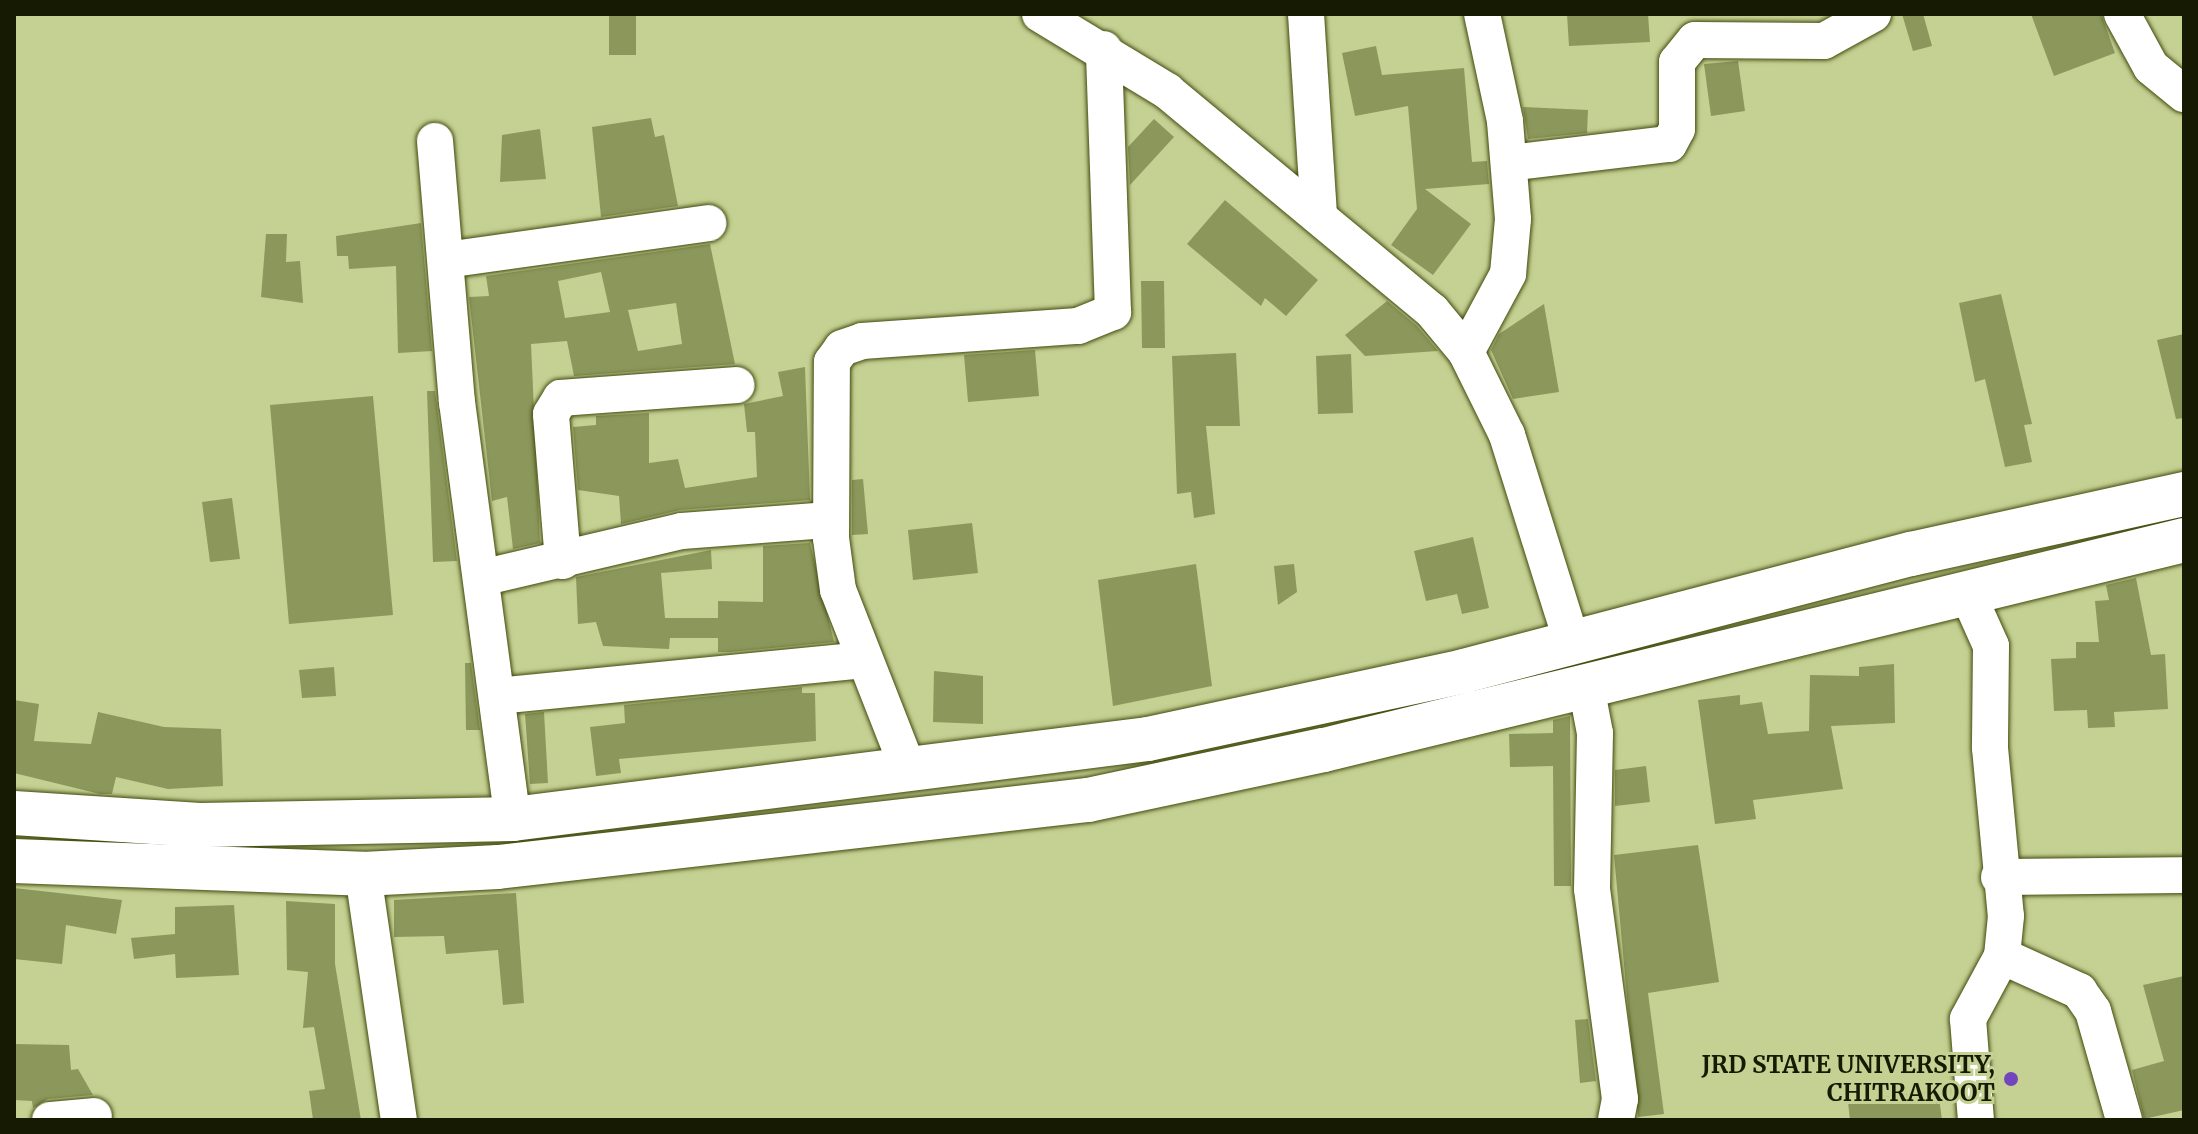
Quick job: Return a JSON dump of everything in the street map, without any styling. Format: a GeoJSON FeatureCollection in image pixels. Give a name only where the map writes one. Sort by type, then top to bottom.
{"type":"FeatureCollection","features":[{"type":"Feature","properties":{"kind":"highway"},"geometry":{"type":"LineString","coordinates":[[14,813],[200,825],[513,819],[1148,739],[1573,645],[1911,554],[2184,494]]}},
{"type":"Feature","properties":{"kind":"highway"},"geometry":{"type":"LineString","coordinates":[[14,861],[363,874],[602,858],[1088,800],[1586,686],[1966,590],[2184,540]]}},
{"type":"Feature","properties":{"kind":"street"},"geometry":{"type":"LineString","coordinates":[[1040,14],[1104,49],[1398,276],[1466,352],[1522,473],[1573,645]]}},
{"type":"Feature","properties":{"kind":"street"},"geometry":{"type":"LineString","coordinates":[[1306,14],[1319,214]]}},
{"type":"Feature","properties":{"kind":"street"},"geometry":{"type":"LineString","coordinates":[[1466,352],[1508,274],[1509,163],[1482,14]]}},
{"type":"Feature","properties":{"kind":"street"},"geometry":{"type":"LineString","coordinates":[[1509,163],[1669,144],[1677,129],[1677,62],[1695,40],[1824,41],[1873,14]]}},
{"type":"Feature","properties":{"kind":"street"},"geometry":{"type":"LineString","coordinates":[[2124,15],[2151,67],[2184,94]]}},
{"type":"Feature","properties":{"kind":"street"},"geometry":{"type":"LineString","coordinates":[[909,771],[838,590],[830,520],[829,385],[842,348],[911,335],[1078,326],[1113,312],[1104,49]]}},
{"type":"Feature","properties":{"kind":"street"},"geometry":{"type":"LineString","coordinates":[[435,141],[481,578],[513,819]]}},
{"type":"Feature","properties":{"kind":"street"},"geometry":{"type":"LineString","coordinates":[[446,260],[708,223]]}},
{"type":"Feature","properties":{"kind":"street"},"geometry":{"type":"LineString","coordinates":[[563,561],[551,414],[561,398],[737,385]]}},
{"type":"Feature","properties":{"kind":"street"},"geometry":{"type":"LineString","coordinates":[[481,578],[709,527],[830,520]]}},
{"type":"Feature","properties":{"kind":"street"},"geometry":{"type":"LineString","coordinates":[[1966,590],[1991,646],[2002,956],[1968,1019],[1976,1120]]}},
{"type":"Feature","properties":{"kind":"street"},"geometry":{"type":"LineString","coordinates":[[497,696],[864,660]]}},
{"type":"Feature","properties":{"kind":"street"},"geometry":{"type":"LineString","coordinates":[[1586,686],[1595,733],[1592,889],[1616,1120]]}},
{"type":"Feature","properties":{"kind":"street"},"geometry":{"type":"LineString","coordinates":[[363,874],[399,1120]]}},
{"type":"Feature","properties":{"kind":"street"},"geometry":{"type":"LineString","coordinates":[[1999,877],[2184,875]]}},
{"type":"Feature","properties":{"kind":"street"},"geometry":{"type":"LineString","coordinates":[[2002,956],[2079,991],[2093,1011],[2124,1120]]}},
{"type":"Feature","properties":{"kind":"street"},"geometry":{"type":"LineString","coordinates":[[50,1120],[94,1116]]}},
{"type":"Feature","properties":{"kind":"building"},"geometry":{"type":"Polygon","coordinates":[[[609,14],[636,14],[636,55],[609,55],[609,14]]]}},
{"type":"Feature","properties":{"kind":"building"},"geometry":{"type":"Polygon","coordinates":[[[1567,14],[1648,14],[1650,42],[1569,46],[1567,14]]]}},
{"type":"Feature","properties":{"kind":"building"},"geometry":{"type":"Polygon","coordinates":[[[1902,14],[1923,14],[1932,46],[1913,51],[1902,14]]]}},
{"type":"Feature","properties":{"kind":"building"},"geometry":{"type":"Polygon","coordinates":[[[2031,14],[2101,14],[2115,53],[2054,76],[2031,14]]]}},
{"type":"Feature","properties":{"kind":"building"},"geometry":{"type":"Polygon","coordinates":[[[1376,46],[1382,75],[1464,68],[1472,162],[1487,161],[1489,184],[1425,189],[1471,224],[1433,275],[1391,245],[1417,209],[1408,106],[1355,116],[1342,53],[1376,46]]]}},
{"type":"Feature","properties":{"kind":"building"},"geometry":{"type":"Polygon","coordinates":[[[1738,61],[1745,111],[1711,116],[1704,64],[1738,61]]]}},
{"type":"Feature","properties":{"kind":"building"},"geometry":{"type":"Polygon","coordinates":[[[1523,107],[1588,110],[1587,133],[1528,139],[1523,107]]]}},
{"type":"Feature","properties":{"kind":"building"},"geometry":{"type":"Polygon","coordinates":[[[651,118],[655,137],[664,135],[678,206],[601,217],[592,127],[651,118]]]}},
{"type":"Feature","properties":{"kind":"building"},"geometry":{"type":"Polygon","coordinates":[[[1154,119],[1174,137],[1130,185],[1128,147],[1154,119]]]}},
{"type":"Feature","properties":{"kind":"building"},"geometry":{"type":"Polygon","coordinates":[[[540,129],[546,179],[500,182],[502,135],[540,129]]]}},
{"type":"Feature","properties":{"kind":"building"},"geometry":{"type":"Polygon","coordinates":[[[1225,200],[1318,280],[1286,316],[1265,298],[1261,306],[1187,244],[1225,200]]]}},
{"type":"Feature","properties":{"kind":"building"},"geometry":{"type":"Polygon","coordinates":[[[421,223],[432,351],[398,353],[396,266],[349,269],[348,256],[337,256],[336,236],[421,223]]]}},
{"type":"Feature","properties":{"kind":"building"},"geometry":{"type":"Polygon","coordinates":[[[266,234],[287,234],[286,262],[300,261],[303,303],[261,297],[266,234]]]}},
{"type":"Feature","properties":{"kind":"building"},"geometry":{"type":"Polygon","coordinates":[[[710,244],[735,364],[574,376],[567,341],[531,344],[540,543],[513,549],[507,497],[492,501],[469,297],[489,296],[486,276],[710,244]],[[601,272],[558,281],[565,318],[610,312],[601,272]],[[676,303],[628,310],[638,351],[682,344],[676,303]]]}},
{"type":"Feature","properties":{"kind":"building"},"geometry":{"type":"Polygon","coordinates":[[[1141,281],[1164,281],[1165,348],[1142,348],[1141,281]]]}},
{"type":"Feature","properties":{"kind":"building"},"geometry":{"type":"Polygon","coordinates":[[[2001,294],[2032,424],[2024,425],[2032,462],[2005,467],[1985,379],[1975,382],[1959,303],[2001,294]]]}},
{"type":"Feature","properties":{"kind":"building"},"geometry":{"type":"Polygon","coordinates":[[[1387,301],[1417,326],[1438,351],[1365,356],[1345,335],[1387,301]]]}},
{"type":"Feature","properties":{"kind":"building"},"geometry":{"type":"Polygon","coordinates":[[[1544,304],[1559,392],[1513,399],[1491,350],[1499,334],[1544,304]]]}},
{"type":"Feature","properties":{"kind":"building"},"geometry":{"type":"Polygon","coordinates":[[[2184,334],[2184,418],[2176,419],[2157,340],[2184,334]]]}},
{"type":"Feature","properties":{"kind":"building"},"geometry":{"type":"Polygon","coordinates":[[[1035,350],[1039,396],[968,402],[964,355],[1035,350]]]}},
{"type":"Feature","properties":{"kind":"building"},"geometry":{"type":"Polygon","coordinates":[[[1236,353],[1240,426],[1206,426],[1215,514],[1194,518],[1191,492],[1177,494],[1172,356],[1236,353]]]}},
{"type":"Feature","properties":{"kind":"building"},"geometry":{"type":"Polygon","coordinates":[[[1351,354],[1353,413],[1318,414],[1316,356],[1351,354]]]}},
{"type":"Feature","properties":{"kind":"building"},"geometry":{"type":"Polygon","coordinates":[[[805,367],[810,500],[680,510],[621,524],[619,496],[578,490],[573,427],[596,425],[596,416],[649,413],[649,463],[678,459],[685,488],[757,477],[755,432],[747,432],[744,404],[783,396],[778,372],[805,367]]]}},
{"type":"Feature","properties":{"kind":"building"},"geometry":{"type":"Polygon","coordinates":[[[427,391],[435,391],[457,561],[433,562],[427,391]]]}},
{"type":"Feature","properties":{"kind":"building"},"geometry":{"type":"Polygon","coordinates":[[[373,396],[393,615],[289,624],[270,405],[373,396]]]}},
{"type":"Feature","properties":{"kind":"building"},"geometry":{"type":"Polygon","coordinates":[[[863,479],[868,534],[852,535],[852,480],[863,479]]]}},
{"type":"Feature","properties":{"kind":"building"},"geometry":{"type":"Polygon","coordinates":[[[232,498],[240,559],[210,562],[202,502],[232,498]]]}},
{"type":"Feature","properties":{"kind":"building"},"geometry":{"type":"Polygon","coordinates":[[[972,523],[978,573],[913,580],[908,530],[972,523]]]}},
{"type":"Feature","properties":{"kind":"building"},"geometry":{"type":"Polygon","coordinates":[[[1473,537],[1489,608],[1462,614],[1457,594],[1426,601],[1414,551],[1473,537]]]}},
{"type":"Feature","properties":{"kind":"building"},"geometry":{"type":"Polygon","coordinates":[[[810,543],[834,642],[730,652],[718,652],[718,638],[670,638],[669,649],[603,646],[596,622],[578,624],[576,577],[711,550],[712,569],[661,573],[665,618],[718,618],[718,601],[763,602],[763,546],[810,543]]]}},
{"type":"Feature","properties":{"kind":"building"},"geometry":{"type":"Polygon","coordinates":[[[1196,564],[1212,686],[1113,706],[1098,580],[1196,564]]]}},
{"type":"Feature","properties":{"kind":"building"},"geometry":{"type":"Polygon","coordinates":[[[1294,564],[1297,592],[1278,605],[1274,566],[1294,564]]]}},
{"type":"Feature","properties":{"kind":"building"},"geometry":{"type":"Polygon","coordinates":[[[2136,578],[2151,655],[2165,654],[2168,709],[2114,712],[2115,727],[2088,728],[2087,710],[2054,711],[2051,659],[2076,658],[2076,642],[2099,642],[2095,601],[2109,600],[2106,585],[2136,578]]]}},
{"type":"Feature","properties":{"kind":"building"},"geometry":{"type":"Polygon","coordinates":[[[465,663],[471,663],[480,730],[466,730],[465,663]]]}},
{"type":"Feature","properties":{"kind":"building"},"geometry":{"type":"Polygon","coordinates":[[[1894,664],[1895,723],[1831,726],[1843,789],[1753,800],[1756,819],[1715,824],[1698,700],[1740,695],[1740,705],[1762,702],[1768,734],[1809,731],[1810,675],[1859,676],[1859,667],[1894,664]]]}},
{"type":"Feature","properties":{"kind":"building"},"geometry":{"type":"Polygon","coordinates":[[[334,667],[336,696],[302,698],[299,670],[334,667]]]}},
{"type":"Feature","properties":{"kind":"building"},"geometry":{"type":"Polygon","coordinates":[[[934,671],[983,676],[983,724],[933,722],[934,671]]]}},
{"type":"Feature","properties":{"kind":"building"},"geometry":{"type":"Polygon","coordinates":[[[802,687],[802,693],[815,693],[816,741],[619,759],[621,773],[596,776],[590,727],[625,723],[624,705],[802,687]]]}},
{"type":"Feature","properties":{"kind":"building"},"geometry":{"type":"Polygon","coordinates":[[[14,700],[39,704],[34,741],[91,744],[98,712],[164,727],[221,729],[223,786],[168,789],[116,777],[112,794],[100,794],[14,773],[14,700]]]}},
{"type":"Feature","properties":{"kind":"building"},"geometry":{"type":"Polygon","coordinates":[[[544,712],[548,783],[530,784],[525,714],[544,712]]]}},
{"type":"Feature","properties":{"kind":"building"},"geometry":{"type":"Polygon","coordinates":[[[1570,716],[1571,886],[1554,886],[1553,766],[1510,767],[1509,734],[1553,733],[1553,720],[1570,716]]]}},
{"type":"Feature","properties":{"kind":"building"},"geometry":{"type":"Polygon","coordinates":[[[1646,766],[1650,802],[1615,806],[1615,770],[1646,766]]]}},
{"type":"Feature","properties":{"kind":"building"},"geometry":{"type":"Polygon","coordinates":[[[1698,845],[1719,982],[1648,993],[1664,1114],[1638,1117],[1614,855],[1698,845]]]}},
{"type":"Feature","properties":{"kind":"building"},"geometry":{"type":"Polygon","coordinates":[[[14,888],[122,900],[116,934],[66,925],[62,964],[14,959],[14,888]]]}},
{"type":"Feature","properties":{"kind":"building"},"geometry":{"type":"Polygon","coordinates":[[[516,893],[524,1003],[503,1005],[498,950],[446,954],[444,936],[394,937],[394,900],[516,893]]]}},
{"type":"Feature","properties":{"kind":"building"},"geometry":{"type":"Polygon","coordinates":[[[286,901],[335,904],[335,964],[361,1120],[313,1120],[309,1091],[325,1089],[314,1027],[303,1028],[308,972],[287,970],[286,901]]]}},
{"type":"Feature","properties":{"kind":"building"},"geometry":{"type":"Polygon","coordinates":[[[234,905],[239,975],[176,978],[175,954],[134,959],[131,938],[175,934],[175,907],[234,905]]]}},
{"type":"Feature","properties":{"kind":"building"},"geometry":{"type":"Polygon","coordinates":[[[2184,976],[2184,1110],[2144,1119],[2132,1070],[2164,1061],[2143,985],[2184,976]]]}},
{"type":"Feature","properties":{"kind":"building"},"geometry":{"type":"Polygon","coordinates":[[[1588,1019],[1596,1081],[1580,1083],[1575,1020],[1588,1019]]]}},
{"type":"Feature","properties":{"kind":"building"},"geometry":{"type":"Polygon","coordinates":[[[14,1044],[69,1045],[71,1070],[78,1069],[93,1095],[48,1099],[33,1108],[32,1101],[14,1100],[14,1044]]]}},
{"type":"Feature","properties":{"kind":"building"},"geometry":{"type":"Polygon","coordinates":[[[1938,1090],[1942,1120],[1850,1120],[1848,1102],[1938,1090]]]}},
{"type":"Feature","properties":{"kind":"place","name":"JRD STATE UNIVERSITY, CHITRAKOOT"},"geometry":{"type":"Point","coordinates":[2011,1079]}}]}
